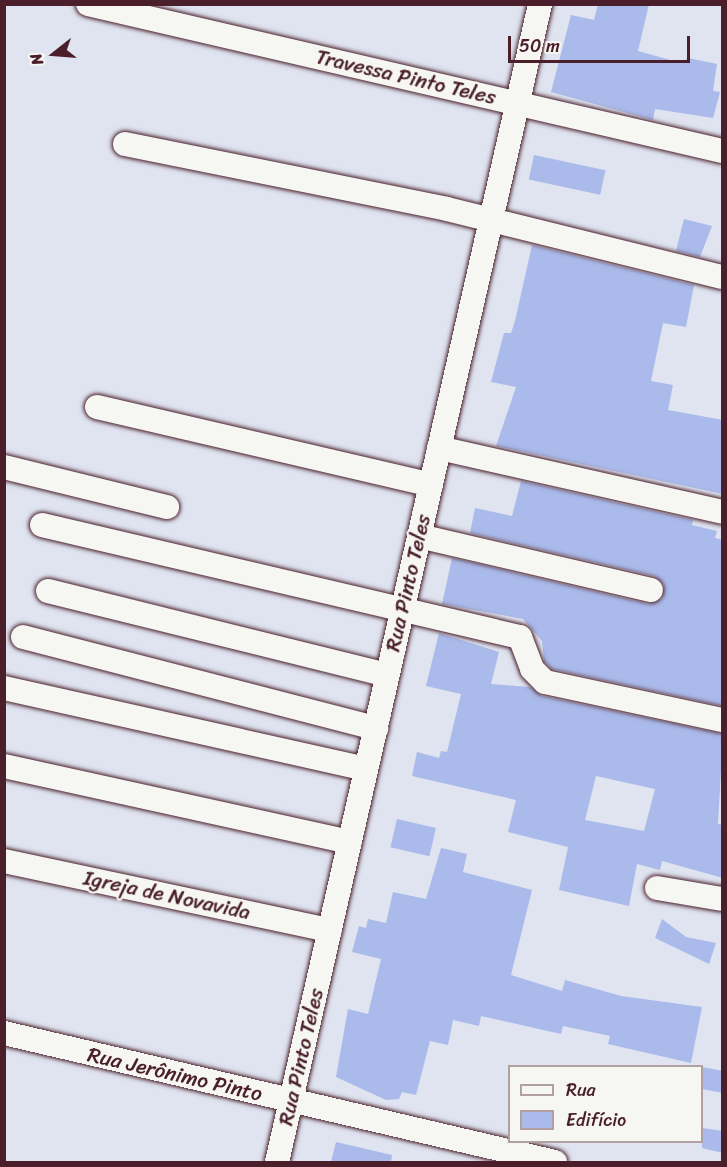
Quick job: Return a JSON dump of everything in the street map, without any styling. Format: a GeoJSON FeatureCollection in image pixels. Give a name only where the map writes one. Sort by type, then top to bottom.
{"type":"FeatureCollection","features":[{"type":"Feature","properties":{"kind":"street","name":"Travessa Pinto Teles"},"geometry":{"type":"LineString","coordinates":[[88,4],[723,151]]}},
{"type":"Feature","properties":{"kind":"street","name":"Rua Pinto Teles"},"geometry":{"type":"LineString","coordinates":[[276,1162],[540,4]]}},
{"type":"Feature","properties":{"kind":"street"},"geometry":{"type":"LineString","coordinates":[[125,144],[491,219],[723,277]]}},
{"type":"Feature","properties":{"kind":"street"},"geometry":{"type":"LineString","coordinates":[[97,407],[431,485]]}},
{"type":"Feature","properties":{"kind":"street"},"geometry":{"type":"LineString","coordinates":[[439,448],[723,512]]}},
{"type":"Feature","properties":{"kind":"street"},"geometry":{"type":"LineString","coordinates":[[4,468],[167,507]]}},
{"type":"Feature","properties":{"kind":"street"},"geometry":{"type":"LineString","coordinates":[[42,525],[520,637],[532,669],[545,682],[723,720]]}},
{"type":"Feature","properties":{"kind":"street"},"geometry":{"type":"LineString","coordinates":[[420,536],[651,590]]}},
{"type":"Feature","properties":{"kind":"street"},"geometry":{"type":"LineString","coordinates":[[48,591],[387,675]]}},
{"type":"Feature","properties":{"kind":"street"},"geometry":{"type":"LineString","coordinates":[[23,637],[376,728]]}},
{"type":"Feature","properties":{"kind":"street"},"geometry":{"type":"LineString","coordinates":[[4,688],[366,769]]}},
{"type":"Feature","properties":{"kind":"street"},"geometry":{"type":"LineString","coordinates":[[4,766],[350,842]]}},
{"type":"Feature","properties":{"kind":"street","name":"Igreja de Novavida"},"geometry":{"type":"LineString","coordinates":[[4,861],[330,930]]}},
{"type":"Feature","properties":{"kind":"street"},"geometry":{"type":"LineString","coordinates":[[657,888],[723,899]]}},
{"type":"Feature","properties":{"kind":"street","name":"Rua Jerônimo Pinto"},"geometry":{"type":"LineString","coordinates":[[4,1033],[555,1162]]}},
{"type":"Feature","properties":{"kind":"building"},"geometry":{"type":"Polygon","coordinates":[[[598,4],[649,4],[638,51],[681,63],[688,58],[717,64],[713,91],[720,92],[713,118],[655,109],[653,120],[551,92],[571,15],[594,20],[598,4]]]}},
{"type":"Feature","properties":{"kind":"building"},"geometry":{"type":"Polygon","coordinates":[[[534,155],[605,170],[600,195],[529,179],[534,155]]]}},
{"type":"Feature","properties":{"kind":"building"},"geometry":{"type":"Polygon","coordinates":[[[684,219],[712,226],[700,257],[676,251],[684,219]]]}},
{"type":"Feature","properties":{"kind":"building"},"geometry":{"type":"Polygon","coordinates":[[[532,245],[694,285],[686,327],[663,323],[651,381],[673,385],[668,410],[723,420],[723,494],[496,446],[516,387],[491,382],[504,333],[511,333],[515,321],[532,245]]]}},
{"type":"Feature","properties":{"kind":"building"},"geometry":{"type":"Polygon","coordinates":[[[521,481],[693,520],[692,525],[717,531],[715,538],[723,540],[723,706],[552,669],[544,661],[542,641],[523,619],[442,604],[452,558],[648,604],[662,599],[664,585],[654,576],[470,533],[475,508],[512,516],[521,481]]]}},
{"type":"Feature","properties":{"kind":"building"},"geometry":{"type":"Polygon","coordinates":[[[439,633],[499,652],[491,684],[530,687],[542,696],[723,734],[718,824],[723,825],[723,878],[662,861],[660,870],[637,864],[629,906],[559,890],[568,847],[508,832],[516,800],[412,776],[417,752],[439,758],[441,751],[447,752],[461,694],[426,686],[439,633]],[[596,776],[585,820],[644,831],[655,789],[596,776]]]}},
{"type":"Feature","properties":{"kind":"building"},"geometry":{"type":"Polygon","coordinates":[[[397,819],[436,828],[429,856],[390,847],[397,819]]]}},
{"type":"Feature","properties":{"kind":"building"},"geometry":{"type":"Polygon","coordinates":[[[441,848],[467,854],[463,872],[532,890],[511,975],[562,991],[565,980],[621,996],[702,1007],[691,1063],[608,1044],[610,1036],[563,1026],[561,1034],[481,1016],[479,1026],[453,1020],[448,1045],[430,1041],[416,1095],[402,1092],[399,1099],[386,1100],[336,1077],[348,1009],[368,1014],[381,959],[352,952],[359,926],[366,928],[368,919],[386,923],[393,892],[426,899],[441,848]]]}},
{"type":"Feature","properties":{"kind":"building"},"geometry":{"type":"Polygon","coordinates":[[[662,919],[686,937],[716,943],[709,964],[655,938],[662,919]]]}},
{"type":"Feature","properties":{"kind":"building"},"geometry":{"type":"Polygon","coordinates":[[[703,1067],[723,1071],[723,1093],[703,1089],[703,1067]]]}},
{"type":"Feature","properties":{"kind":"building"},"geometry":{"type":"Polygon","coordinates":[[[703,1128],[723,1131],[723,1153],[702,1148],[703,1128]]]}},
{"type":"Feature","properties":{"kind":"building"},"geometry":{"type":"Polygon","coordinates":[[[336,1142],[392,1155],[391,1162],[331,1162],[336,1142]]]}}]}
